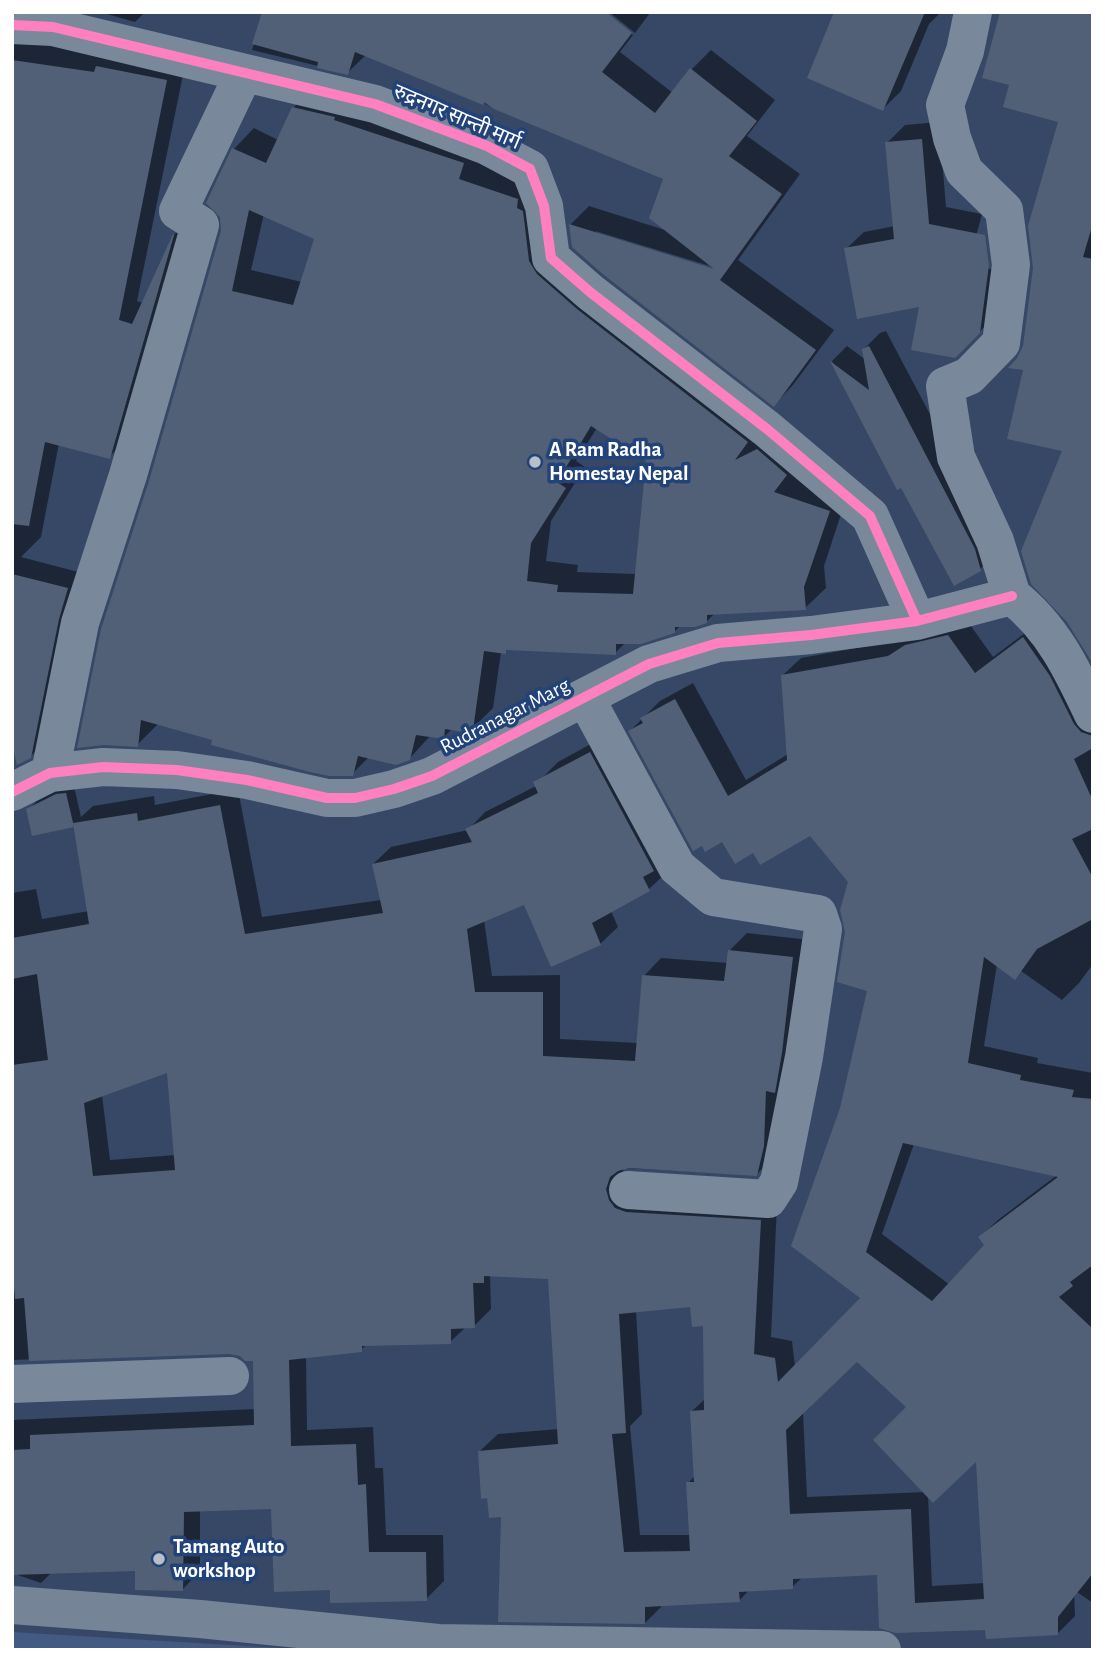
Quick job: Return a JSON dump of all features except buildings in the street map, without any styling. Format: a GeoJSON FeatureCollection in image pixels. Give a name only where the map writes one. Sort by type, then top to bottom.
{"type":"FeatureCollection","features":[{"type":"Feature","properties":{"kind":"street"},"geometry":{"type":"LineString","coordinates":[[973,12],[965,51],[945,105],[952,138],[964,172],[1004,211],[1011,265],[1002,344],[969,376],[945,386],[956,457],[995,541],[1012,596],[1030,610],[1067,659],[1093,714]]}},
{"type":"Feature","properties":{"kind":"street","name":"रुद्रनगर सान्ती मार्ग"},"geometry":{"type":"LineString","coordinates":[[12,25],[53,27],[375,104],[487,146],[530,169],[544,206],[551,258],[600,300],[767,429],[870,516],[917,621]]}},
{"type":"Feature","properties":{"kind":"street"},"geometry":{"type":"LineString","coordinates":[[50,773],[80,623],[128,475],[200,225],[178,211],[244,73]]}},
{"type":"Feature","properties":{"kind":"street","name":"Rudranagar Marg"},"geometry":{"type":"LineString","coordinates":[[12,792],[50,773],[103,767],[177,770],[247,780],[327,798],[355,798],[432,776],[649,664],[718,643],[811,635],[917,621],[1012,596]]}},
{"type":"Feature","properties":{"kind":"street"},"geometry":{"type":"LineString","coordinates":[[585,697],[677,867],[713,897],[818,915],[823,929],[804,1058],[779,1182],[768,1199],[628,1190]]}},
{"type":"Feature","properties":{"kind":"street"},"geometry":{"type":"LineString","coordinates":[[12,1384],[230,1376]]}},
{"type":"Feature","properties":{"kind":"street"},"geometry":{"type":"LineString","coordinates":[[12,1605],[200,1619],[438,1643],[882,1650]]}},
{"type":"Feature","properties":{"kind":"water"},"geometry":{"type":"Polygon","coordinates":[[[12,1632],[314,1650],[12,1650],[12,1632]]]}},
{"type":"Feature","properties":{"kind":"cycle path"},"geometry":{"type":"LineString","coordinates":[[12,25],[53,27],[375,104],[487,146],[530,169],[544,206],[551,258],[590,292],[767,429],[870,516],[917,621]]}},
{"type":"Feature","properties":{"kind":"cycle path"},"geometry":{"type":"LineString","coordinates":[[12,792],[50,773],[103,767],[177,770],[247,780],[327,798],[355,798],[432,776],[649,664],[718,643],[811,635],[917,621],[1012,596]]}},
{"type":"Feature","properties":{"kind":"place","name":"A Ram Radha Homestay Nepal"},"geometry":{"type":"Point","coordinates":[535,462]}},
{"type":"Feature","properties":{"kind":"place","name":"Tamang Auto workshop"},"geometry":{"type":"Point","coordinates":[159,1559]}}]}
